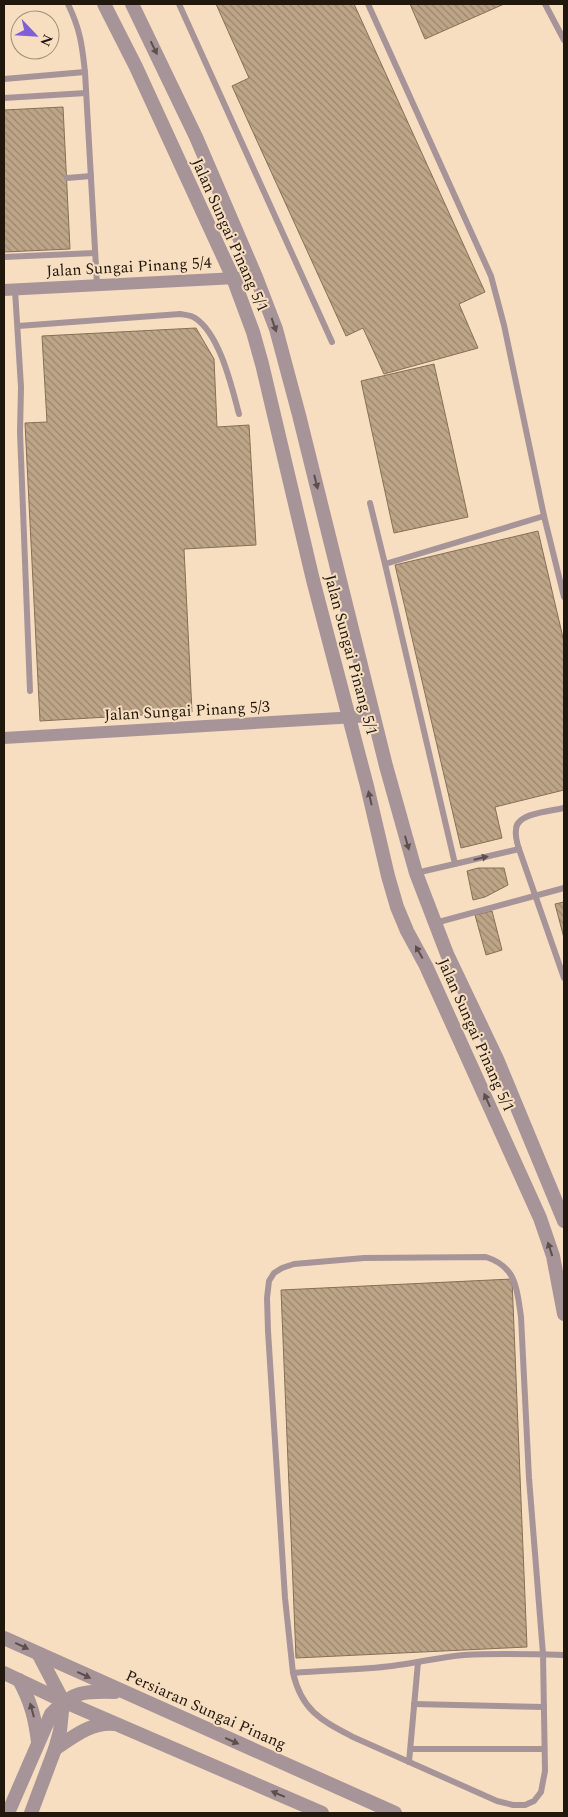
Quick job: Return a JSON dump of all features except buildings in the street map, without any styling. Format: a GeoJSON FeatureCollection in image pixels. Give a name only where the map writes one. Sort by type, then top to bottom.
{"type":"FeatureCollection","features":[{"type":"Feature","properties":{"kind":"street","name":"Jalan Sungai Pinang 5/1"},"geometry":{"type":"LineString","coordinates":[[104,4],[136,67],[233,278],[253,332],[313,580],[397,908],[426,966],[540,1218],[553,1256],[564,1314]]}},
{"type":"Feature","properties":{"kind":"street","name":"Jalan Sungai Pinang 5/1"},"geometry":{"type":"LineString","coordinates":[[132,4],[196,137],[256,277],[276,329],[373,716],[416,873],[447,954],[498,1059],[564,1221]]}},
{"type":"Feature","properties":{"kind":"street","name":"Jalan Sungai Pinang 5/4"},"geometry":{"type":"LineString","coordinates":[[10,290],[256,277]]}},
{"type":"Feature","properties":{"kind":"street","name":"Jalan Sungai Pinang 5/3"},"geometry":{"type":"LineString","coordinates":[[4,738],[373,716]]}},
{"type":"Feature","properties":{"kind":"street","name":"Persiaran Sungai Pinang"},"geometry":{"type":"LineString","coordinates":[[4,1638],[395,1813]]}},
{"type":"Feature","properties":{"kind":"street"},"geometry":{"type":"LineString","coordinates":[[31,1813],[55,1749],[60,1731],[63,1701],[39,1654]]}},
{"type":"Feature","properties":{"kind":"street"},"geometry":{"type":"LineString","coordinates":[[4,1673],[63,1701],[322,1813]]}},
{"type":"Feature","properties":{"kind":"street"},"geometry":{"type":"LineString","coordinates":[[19,1680],[34,1714],[38,1743]]}},
{"type":"Feature","properties":{"kind":"street"},"geometry":{"type":"LineString","coordinates":[[8,1813],[51,1714],[63,1701],[82,1692],[121,1692]]}},
{"type":"Feature","properties":{"kind":"street"},"geometry":{"type":"LineString","coordinates":[[55,1749],[87,1728],[106,1723],[117,1724]]}},
{"type":"Feature","properties":{"kind":"street"},"geometry":{"type":"LineString","coordinates":[[25,1773],[44,1781]]}},
{"type":"Feature","properties":{"kind":"lane"},"geometry":{"type":"LineString","coordinates":[[68,4],[82,39],[97,285]]}},
{"type":"Feature","properties":{"kind":"lane"},"geometry":{"type":"LineString","coordinates":[[178,4],[332,342]]}},
{"type":"Feature","properties":{"kind":"lane"},"geometry":{"type":"LineString","coordinates":[[368,4],[491,276],[504,325],[544,516],[564,597]]}},
{"type":"Feature","properties":{"kind":"lane"},"geometry":{"type":"LineString","coordinates":[[545,4],[564,40]]}},
{"type":"Feature","properties":{"kind":"lane"},"geometry":{"type":"LineString","coordinates":[[4,78],[85,72]]}},
{"type":"Feature","properties":{"kind":"lane"},"geometry":{"type":"LineString","coordinates":[[4,98],[86,93]]}},
{"type":"Feature","properties":{"kind":"lane"},"geometry":{"type":"LineString","coordinates":[[67,178],[91,176]]}},
{"type":"Feature","properties":{"kind":"lane"},"geometry":{"type":"LineString","coordinates":[[4,257],[95,253]]}},
{"type":"Feature","properties":{"kind":"lane"},"geometry":{"type":"LineString","coordinates":[[10,290],[18,326],[30,691]]}},
{"type":"Feature","properties":{"kind":"lane"},"geometry":{"type":"LineString","coordinates":[[18,326],[180,314],[195,317],[203,324],[220,354],[229,375],[239,414]]}},
{"type":"Feature","properties":{"kind":"lane"},"geometry":{"type":"LineString","coordinates":[[370,503],[455,864]]}},
{"type":"Feature","properties":{"kind":"lane"},"geometry":{"type":"LineString","coordinates":[[385,564],[544,516]]}},
{"type":"Feature","properties":{"kind":"lane"},"geometry":{"type":"LineString","coordinates":[[564,808],[523,817],[515,831],[519,849],[564,978]]}},
{"type":"Feature","properties":{"kind":"lane"},"geometry":{"type":"LineString","coordinates":[[416,873],[519,849]]}},
{"type":"Feature","properties":{"kind":"lane"},"geometry":{"type":"LineString","coordinates":[[435,923],[564,888]]}},
{"type":"Feature","properties":{"kind":"lane"},"geometry":{"type":"LineString","coordinates":[[486,1257],[498,1261],[507,1268],[513,1278],[518,1292],[521,1318],[529,1478],[543,1654],[545,1771],[541,1792],[534,1801],[524,1805],[513,1805],[497,1801],[353,1737],[332,1726],[314,1713],[303,1701],[296,1686],[293,1673],[285,1598],[268,1331],[267,1298],[269,1281],[274,1273],[294,1264],[364,1258],[486,1257]]}},
{"type":"Feature","properties":{"kind":"lane"},"geometry":{"type":"LineString","coordinates":[[293,1673],[393,1666],[466,1655],[564,1655]]}},
{"type":"Feature","properties":{"kind":"lane"},"geometry":{"type":"LineString","coordinates":[[409,1762],[418,1662]]}},
{"type":"Feature","properties":{"kind":"lane"},"geometry":{"type":"LineString","coordinates":[[414,1704],[544,1707]]}},
{"type":"Feature","properties":{"kind":"lane"},"geometry":{"type":"LineString","coordinates":[[411,1748],[544,1750]]}}]}
